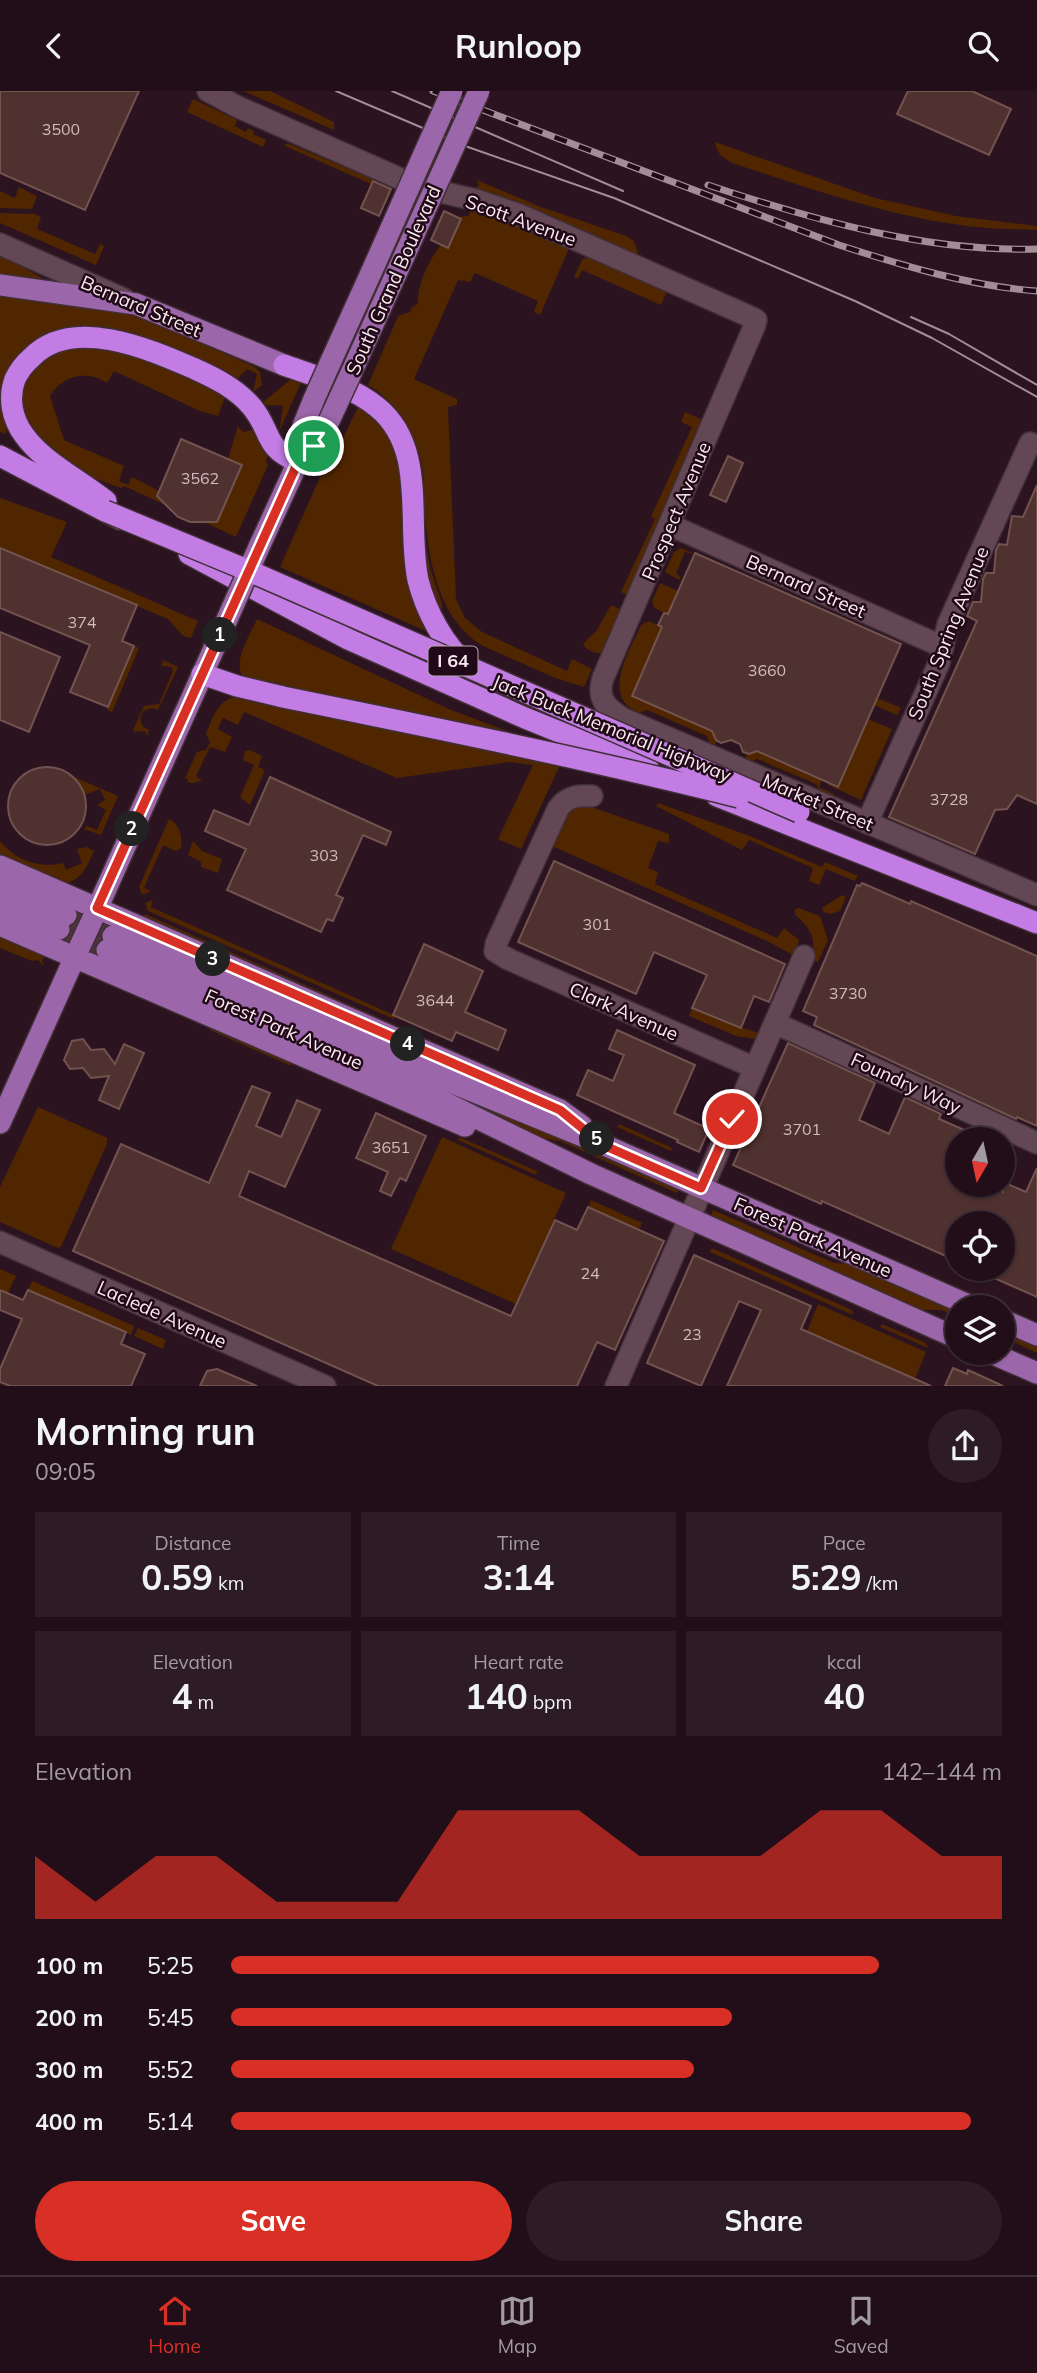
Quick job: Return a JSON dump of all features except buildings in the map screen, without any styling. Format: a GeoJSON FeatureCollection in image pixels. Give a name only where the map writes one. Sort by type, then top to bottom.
{"type":"FeatureCollection","features":[{"type":"Feature","properties":{"kind":"highway"},"geometry":{"type":"LineString","coordinates":[[134,526],[82,481],[52,462],[23,434],[12,408],[16,377],[24,365],[48,344],[82,336],[140,348],[197,370],[231,388],[251,406],[275,448],[298,462]]}},
{"type":"Feature","properties":{"kind":"highway"},"geometry":{"type":"LineString","coordinates":[[284,365],[332,382],[368,400],[380,408],[392,423],[407,454],[416,565],[422,594],[429,610],[444,638],[461,660],[525,718]]}},
{"type":"Feature","properties":{"kind":"highway","name":"Jack Buck Memorial Highway"},"geometry":{"type":"LineString","coordinates":[[0,456],[348,639],[525,718],[1037,923]]}},
{"type":"Feature","properties":{"kind":"highway","name":"Jack Buck Memorial Highway"},"geometry":{"type":"LineString","coordinates":[[0,471],[93,506],[247,570],[1037,916]]}},
{"type":"Feature","properties":{"kind":"highway"},"geometry":{"type":"LineString","coordinates":[[202,674],[225,683],[283,697],[518,744],[663,777],[799,813]]}},
{"type":"Feature","properties":{"kind":"main road","name":"South Grand Boulevard"},"geometry":{"type":"LineString","coordinates":[[298,462],[300,438],[314,399],[453,91]]}},
{"type":"Feature","properties":{"kind":"main road","name":"South Grand Boulevard"},"geometry":{"type":"LineString","coordinates":[[0,1123],[298,462],[322,436],[479,91]]}},
{"type":"Feature","properties":{"kind":"main road"},"geometry":{"type":"LineString","coordinates":[[0,285],[136,304]]}},
{"type":"Feature","properties":{"kind":"main road","name":"Bernard Street"},"geometry":{"type":"LineString","coordinates":[[136,304],[284,365]]}},
{"type":"Feature","properties":{"kind":"main road"},"geometry":{"type":"LineString","coordinates":[[0,866],[95,913],[560,1110],[603,1145]]}},
{"type":"Feature","properties":{"kind":"main road"},"geometry":{"type":"LineString","coordinates":[[0,888],[62,922],[0,905]]}},
{"type":"Feature","properties":{"kind":"main road"},"geometry":{"type":"LineString","coordinates":[[0,925],[77,953],[442,1116],[591,1174]]}},
{"type":"Feature","properties":{"kind":"main road","name":"Forest Park Avenue"},"geometry":{"type":"LineString","coordinates":[[945,1333],[591,1174],[110,943],[603,1145],[946,1295]]}},
{"type":"Feature","properties":{"kind":"main road"},"geometry":{"type":"LineString","coordinates":[[1015,1325],[1037,1335]]}},
{"type":"Feature","properties":{"kind":"main road"},"geometry":{"type":"LineString","coordinates":[[1015,1363],[1037,1373]]}},
{"type":"Feature","properties":{"kind":"street","name":"Scott Avenue"},"geometry":{"type":"LineString","coordinates":[[208,91],[238,107],[419,187],[476,200],[520,215],[755,320]]}},
{"type":"Feature","properties":{"kind":"street","name":"Bernard Street"},"geometry":{"type":"LineString","coordinates":[[0,244],[136,304]]}},
{"type":"Feature","properties":{"kind":"street","name":"Prospect Avenue"},"geometry":{"type":"LineString","coordinates":[[602,702],[600,694],[603,678],[755,320]]}},
{"type":"Feature","properties":{"kind":"street","name":"South Spring Avenue"},"geometry":{"type":"LineString","coordinates":[[867,823],[939,663],[951,618],[1030,443]]}},
{"type":"Feature","properties":{"kind":"street","name":"Bernard Street"},"geometry":{"type":"LineString","coordinates":[[670,525],[943,647]]}},
{"type":"Feature","properties":{"kind":"street","name":"Market Street"},"geometry":{"type":"LineString","coordinates":[[602,702],[624,719],[1037,895]]}},
{"type":"Feature","properties":{"kind":"street","name":"Clark Avenue"},"geometry":{"type":"LineString","coordinates":[[592,796],[570,797],[558,809],[495,951],[754,1068]]}},
{"type":"Feature","properties":{"kind":"street"},"geometry":{"type":"LineString","coordinates":[[616,1386],[804,956]]}},
{"type":"Feature","properties":{"kind":"street","name":"Foundry Way"},"geometry":{"type":"LineString","coordinates":[[775,1023],[1037,1143]]}},
{"type":"Feature","properties":{"kind":"street","name":"Laclede Avenue"},"geometry":{"type":"LineString","coordinates":[[0,1242],[325,1386]]}},
{"type":"Feature","properties":{"kind":"shaded area"},"geometry":{"type":"Polygon","coordinates":[[[243,91],[270,91],[334,122],[334,130],[243,91]]]}},
{"type":"Feature","properties":{"kind":"shaded area"},"geometry":{"type":"Polygon","coordinates":[[[193,99],[237,120],[235,126],[246,132],[248,128],[254,131],[253,134],[266,140],[263,147],[187,112],[193,99]]]}},
{"type":"Feature","properties":{"kind":"shaded area"},"geometry":{"type":"Polygon","coordinates":[[[715,142],[875,198],[956,216],[1037,226],[1037,230],[967,226],[877,208],[732,163],[720,155],[715,142]]]}},
{"type":"Feature","properties":{"kind":"shaded area"},"geometry":{"type":"Polygon","coordinates":[[[287,143],[373,180],[371,184],[285,146],[287,143]]]}},
{"type":"Feature","properties":{"kind":"shaded area"},"geometry":{"type":"Polygon","coordinates":[[[435,156],[439,157],[382,283],[378,281],[435,156]]]}},
{"type":"Feature","properties":{"kind":"shaded area"},"geometry":{"type":"Polygon","coordinates":[[[477,180],[541,207],[626,236],[634,241],[639,256],[516,202],[474,190],[479,185],[477,180]]]}},
{"type":"Feature","properties":{"kind":"shaded area"},"geometry":{"type":"Polygon","coordinates":[[[19,187],[37,196],[32,209],[0,208],[0,191],[15,198],[19,187]]]}},
{"type":"Feature","properties":{"kind":"shaded area"},"geometry":{"type":"Polygon","coordinates":[[[470,209],[519,225],[568,247],[568,251],[540,315],[534,312],[538,301],[475,273],[470,282],[458,280],[414,379],[457,399],[457,405],[448,407],[456,599],[465,618],[482,632],[567,671],[572,659],[592,669],[584,687],[555,678],[483,646],[456,622],[446,606],[434,571],[424,510],[423,472],[417,447],[397,411],[379,392],[368,385],[398,316],[410,312],[412,307],[418,304],[421,281],[431,259],[461,219],[457,217],[469,216],[470,209]]]}},
{"type":"Feature","properties":{"kind":"shaded area"},"geometry":{"type":"Polygon","coordinates":[[[0,213],[35,214],[41,217],[37,229],[95,254],[100,244],[104,246],[96,265],[0,223],[0,213]]]}},
{"type":"Feature","properties":{"kind":"shaded area"},"geometry":{"type":"Polygon","coordinates":[[[0,254],[42,278],[42,282],[0,278],[0,254]]]}},
{"type":"Feature","properties":{"kind":"shaded area"},"geometry":{"type":"Polygon","coordinates":[[[588,256],[667,291],[661,305],[582,270],[578,279],[574,277],[582,260],[588,256]]]}},
{"type":"Feature","properties":{"kind":"shaded area"},"geometry":{"type":"Polygon","coordinates":[[[0,293],[141,317],[255,367],[260,372],[262,385],[253,392],[257,374],[247,369],[236,380],[50,334],[5,417],[5,434],[0,432],[0,293]]]}},
{"type":"Feature","properties":{"kind":"shaded area"},"geometry":{"type":"Polygon","coordinates":[[[86,345],[159,363],[193,377],[225,397],[218,416],[200,411],[114,371],[107,383],[91,376],[68,379],[50,396],[64,440],[124,466],[119,481],[128,485],[132,477],[159,491],[168,506],[124,486],[122,488],[94,478],[66,462],[41,442],[23,418],[22,398],[30,373],[60,349],[86,345]]]}},
{"type":"Feature","properties":{"kind":"shaded area"},"geometry":{"type":"Polygon","coordinates":[[[303,378],[279,432],[283,406],[262,403],[290,380],[303,378]]]}},
{"type":"Feature","properties":{"kind":"shaded area"},"geometry":{"type":"Polygon","coordinates":[[[360,403],[379,420],[399,457],[435,635],[280,567],[325,466],[337,450],[360,403]]]}},
{"type":"Feature","properties":{"kind":"shaded area"},"geometry":{"type":"Polygon","coordinates":[[[685,412],[705,421],[629,596],[621,592],[655,519],[651,517],[692,427],[681,422],[685,412]]]}},
{"type":"Feature","properties":{"kind":"shaded area"},"geometry":{"type":"Polygon","coordinates":[[[238,426],[243,432],[256,429],[268,456],[268,465],[236,537],[204,522],[220,515],[242,466],[228,459],[238,426]]]}},
{"type":"Feature","properties":{"kind":"shaded area"},"geometry":{"type":"Polygon","coordinates":[[[0,498],[67,522],[51,557],[198,621],[191,638],[183,636],[168,619],[0,548],[0,498]]]}},
{"type":"Feature","properties":{"kind":"shaded area"},"geometry":{"type":"Polygon","coordinates":[[[422,518],[430,568],[443,607],[438,609],[427,580],[422,518]]]}},
{"type":"Feature","properties":{"kind":"shaded area"},"geometry":{"type":"Polygon","coordinates":[[[681,548],[695,554],[685,552],[676,574],[681,577],[679,580],[665,572],[674,552],[681,548]]]}},
{"type":"Feature","properties":{"kind":"shaded area"},"geometry":{"type":"Polygon","coordinates":[[[660,583],[678,591],[668,614],[654,608],[652,601],[660,583]]]}},
{"type":"Feature","properties":{"kind":"shaded area"},"geometry":{"type":"Polygon","coordinates":[[[611,605],[622,610],[603,653],[591,651],[583,644],[597,630],[611,605]]]}},
{"type":"Feature","properties":{"kind":"shaded area"},"geometry":{"type":"Polygon","coordinates":[[[257,619],[451,710],[518,735],[245,679],[241,673],[240,658],[257,619]]]}},
{"type":"Feature","properties":{"kind":"shaded area"},"geometry":{"type":"Polygon","coordinates":[[[649,621],[662,627],[632,696],[716,733],[717,741],[714,746],[710,745],[707,736],[647,710],[639,713],[627,705],[621,696],[621,672],[625,660],[641,625],[649,621]]]}},
{"type":"Feature","properties":{"kind":"shaded area"},"geometry":{"type":"Polygon","coordinates":[[[134,646],[139,648],[112,712],[107,710],[134,646]]]}},
{"type":"Feature","properties":{"kind":"shaded area"},"geometry":{"type":"Polygon","coordinates":[[[163,660],[178,667],[158,710],[152,708],[143,711],[140,719],[143,727],[149,730],[147,736],[145,731],[133,730],[144,706],[159,704],[173,671],[171,667],[161,666],[163,660]]]}},
{"type":"Feature","properties":{"kind":"shaded area"},"geometry":{"type":"Polygon","coordinates":[[[238,696],[560,765],[521,849],[498,839],[533,765],[510,762],[397,778],[244,712],[238,725],[223,718],[218,729],[232,737],[225,752],[210,747],[196,776],[202,781],[187,782],[188,779],[185,778],[197,752],[206,750],[210,742],[206,734],[217,710],[225,701],[238,696]]]}},
{"type":"Feature","properties":{"kind":"shaded area"},"geometry":{"type":"Polygon","coordinates":[[[877,698],[901,708],[897,715],[874,705],[877,698]]]}},
{"type":"Feature","properties":{"kind":"shaded area"},"geometry":{"type":"Polygon","coordinates":[[[868,719],[892,729],[861,800],[828,785],[838,786],[868,719]]]}},
{"type":"Feature","properties":{"kind":"shaded area"},"geometry":{"type":"Polygon","coordinates":[[[250,750],[262,756],[258,767],[265,770],[250,805],[240,797],[254,765],[243,760],[245,751],[250,750]]]}},
{"type":"Feature","properties":{"kind":"shaded area"},"geometry":{"type":"Polygon","coordinates":[[[753,750],[822,780],[819,787],[834,794],[833,796],[820,791],[816,784],[757,759],[750,762],[745,760],[747,754],[753,750]]]}},
{"type":"Feature","properties":{"kind":"shaded area"},"geometry":{"type":"Polygon","coordinates":[[[72,776],[118,796],[101,835],[84,829],[87,826],[97,830],[106,810],[97,805],[105,800],[100,789],[84,795],[72,776]]]}},
{"type":"Feature","properties":{"kind":"shaded area"},"geometry":{"type":"Polygon","coordinates":[[[658,803],[747,835],[822,867],[825,862],[858,876],[855,881],[826,869],[819,885],[809,881],[813,868],[749,840],[742,850],[656,806],[658,803]]]}},
{"type":"Feature","properties":{"kind":"shaded area"},"geometry":{"type":"Polygon","coordinates":[[[586,805],[669,834],[669,843],[658,841],[648,868],[658,872],[655,884],[777,938],[784,928],[799,940],[795,956],[767,941],[552,846],[568,815],[578,807],[586,805]]]}},
{"type":"Feature","properties":{"kind":"shaded area"},"geometry":{"type":"Polygon","coordinates":[[[169,819],[180,831],[181,848],[175,851],[163,845],[144,888],[151,891],[142,895],[139,887],[169,819]]]}},
{"type":"Feature","properties":{"kind":"shaded area"},"geometry":{"type":"Polygon","coordinates":[[[0,841],[20,858],[36,864],[63,863],[66,870],[82,863],[77,849],[87,847],[94,851],[80,876],[64,884],[0,857],[0,841]]]}},
{"type":"Feature","properties":{"kind":"shaded area"},"geometry":{"type":"Polygon","coordinates":[[[193,841],[202,851],[222,859],[218,873],[201,867],[201,862],[188,855],[193,841]]]}},
{"type":"Feature","properties":{"kind":"shaded area"},"geometry":{"type":"Polygon","coordinates":[[[842,895],[846,897],[840,911],[830,914],[824,912],[822,908],[842,895]]]}},
{"type":"Feature","properties":{"kind":"shaded area"},"geometry":{"type":"Polygon","coordinates":[[[153,900],[151,907],[396,1016],[394,1019],[148,911],[145,903],[153,900]]]}},
{"type":"Feature","properties":{"kind":"shaded area"},"geometry":{"type":"Polygon","coordinates":[[[798,908],[820,916],[828,940],[818,962],[811,959],[813,940],[805,924],[795,915],[798,908]]]}},
{"type":"Feature","properties":{"kind":"shaded area"},"geometry":{"type":"Polygon","coordinates":[[[145,914],[393,1024],[143,918],[145,914]]]}},
{"type":"Feature","properties":{"kind":"shaded area"},"geometry":{"type":"Polygon","coordinates":[[[0,934],[43,953],[44,966],[38,960],[32,961],[0,948],[0,934]]]}},
{"type":"Feature","properties":{"kind":"shaded area"},"geometry":{"type":"Polygon","coordinates":[[[692,1008],[759,1033],[756,1039],[736,1036],[689,1016],[692,1008]]]}},
{"type":"Feature","properties":{"kind":"shaded area"},"geometry":{"type":"Polygon","coordinates":[[[215,1028],[290,1061],[291,1066],[210,1030],[215,1028]]]}},
{"type":"Feature","properties":{"kind":"shaded area"},"geometry":{"type":"Polygon","coordinates":[[[425,1081],[680,1187],[677,1193],[560,1141],[532,1136],[425,1081]]]}},
{"type":"Feature","properties":{"kind":"shaded area"},"geometry":{"type":"Polygon","coordinates":[[[38,1107],[107,1138],[107,1144],[61,1247],[58,1248],[0,1222],[0,1187],[38,1107]]]}},
{"type":"Feature","properties":{"kind":"shaded area"},"geometry":{"type":"Polygon","coordinates":[[[619,1124],[672,1148],[671,1151],[617,1127],[619,1124]]]}},
{"type":"Feature","properties":{"kind":"shaded area"},"geometry":{"type":"Polygon","coordinates":[[[442,1137],[566,1193],[516,1304],[391,1249],[442,1137]]]}},
{"type":"Feature","properties":{"kind":"shaded area"},"geometry":{"type":"Polygon","coordinates":[[[459,1137],[537,1171],[536,1175],[458,1140],[459,1137]]]}},
{"type":"Feature","properties":{"kind":"shaded area"},"geometry":{"type":"Polygon","coordinates":[[[591,1200],[642,1223],[639,1230],[588,1207],[591,1200]]]}},
{"type":"Feature","properties":{"kind":"shaded area"},"geometry":{"type":"Polygon","coordinates":[[[713,1210],[834,1263],[856,1264],[945,1304],[945,1311],[923,1310],[711,1217],[713,1210]]]}},
{"type":"Feature","properties":{"kind":"shaded area"},"geometry":{"type":"Polygon","coordinates":[[[712,1248],[852,1310],[853,1315],[710,1252],[712,1248]]]}},
{"type":"Feature","properties":{"kind":"shaded area"},"geometry":{"type":"Polygon","coordinates":[[[0,1269],[16,1276],[8,1293],[0,1290],[0,1269]]]}},
{"type":"Feature","properties":{"kind":"shaded area"},"geometry":{"type":"Polygon","coordinates":[[[32,1281],[134,1326],[131,1335],[28,1290],[32,1281]]]}},
{"type":"Feature","properties":{"kind":"shaded area"},"geometry":{"type":"Polygon","coordinates":[[[818,1304],[926,1352],[915,1379],[807,1331],[818,1304]]]}},
{"type":"Feature","properties":{"kind":"shaded area"},"geometry":{"type":"Polygon","coordinates":[[[882,1324],[926,1343],[928,1348],[880,1327],[882,1324]]]}},
{"type":"Feature","properties":{"kind":"shaded area"},"geometry":{"type":"Polygon","coordinates":[[[138,1328],[166,1340],[163,1349],[134,1336],[138,1328]]]}},
{"type":"Feature","properties":{"kind":"shaded area"},"geometry":{"type":"Polygon","coordinates":[[[1015,1334],[1037,1344],[1037,1353],[1015,1343],[1015,1334]]]}},
{"type":"Feature","properties":{"kind":"tunnel"},"geometry":{"type":"LineString","coordinates":[[66,915],[113,936]]}},
{"type":"Feature","properties":{"kind":"tunnel"},"geometry":{"type":"LineString","coordinates":[[59,929],[107,950]]}},
{"type":"Feature","properties":{"kind":"tram line"},"geometry":{"type":"LineString","coordinates":[[336,91],[465,146],[614,198],[855,301],[932,338],[1037,397]]}},
{"type":"Feature","properties":{"kind":"tram line"},"geometry":{"type":"LineString","coordinates":[[392,91],[623,191]]}},
{"type":"Feature","properties":{"kind":"tram line"},"geometry":{"type":"LineString","coordinates":[[911,317],[949,334],[1037,385]]}},
{"type":"Feature","properties":{"kind":"railway"},"geometry":{"type":"LineString","coordinates":[[433,91],[839,245],[962,280],[1037,291]]}},
{"type":"Feature","properties":{"kind":"railway"},"geometry":{"type":"LineString","coordinates":[[708,185],[788,210],[870,231],[953,245],[1037,249]]}},
{"type":"Feature","properties":{"kind":"route"},"geometry":{"type":"LineString","coordinates":[[314,446],[298,462],[97,908],[560,1110],[603,1145],[701,1188],[732,1119]]}}]}
